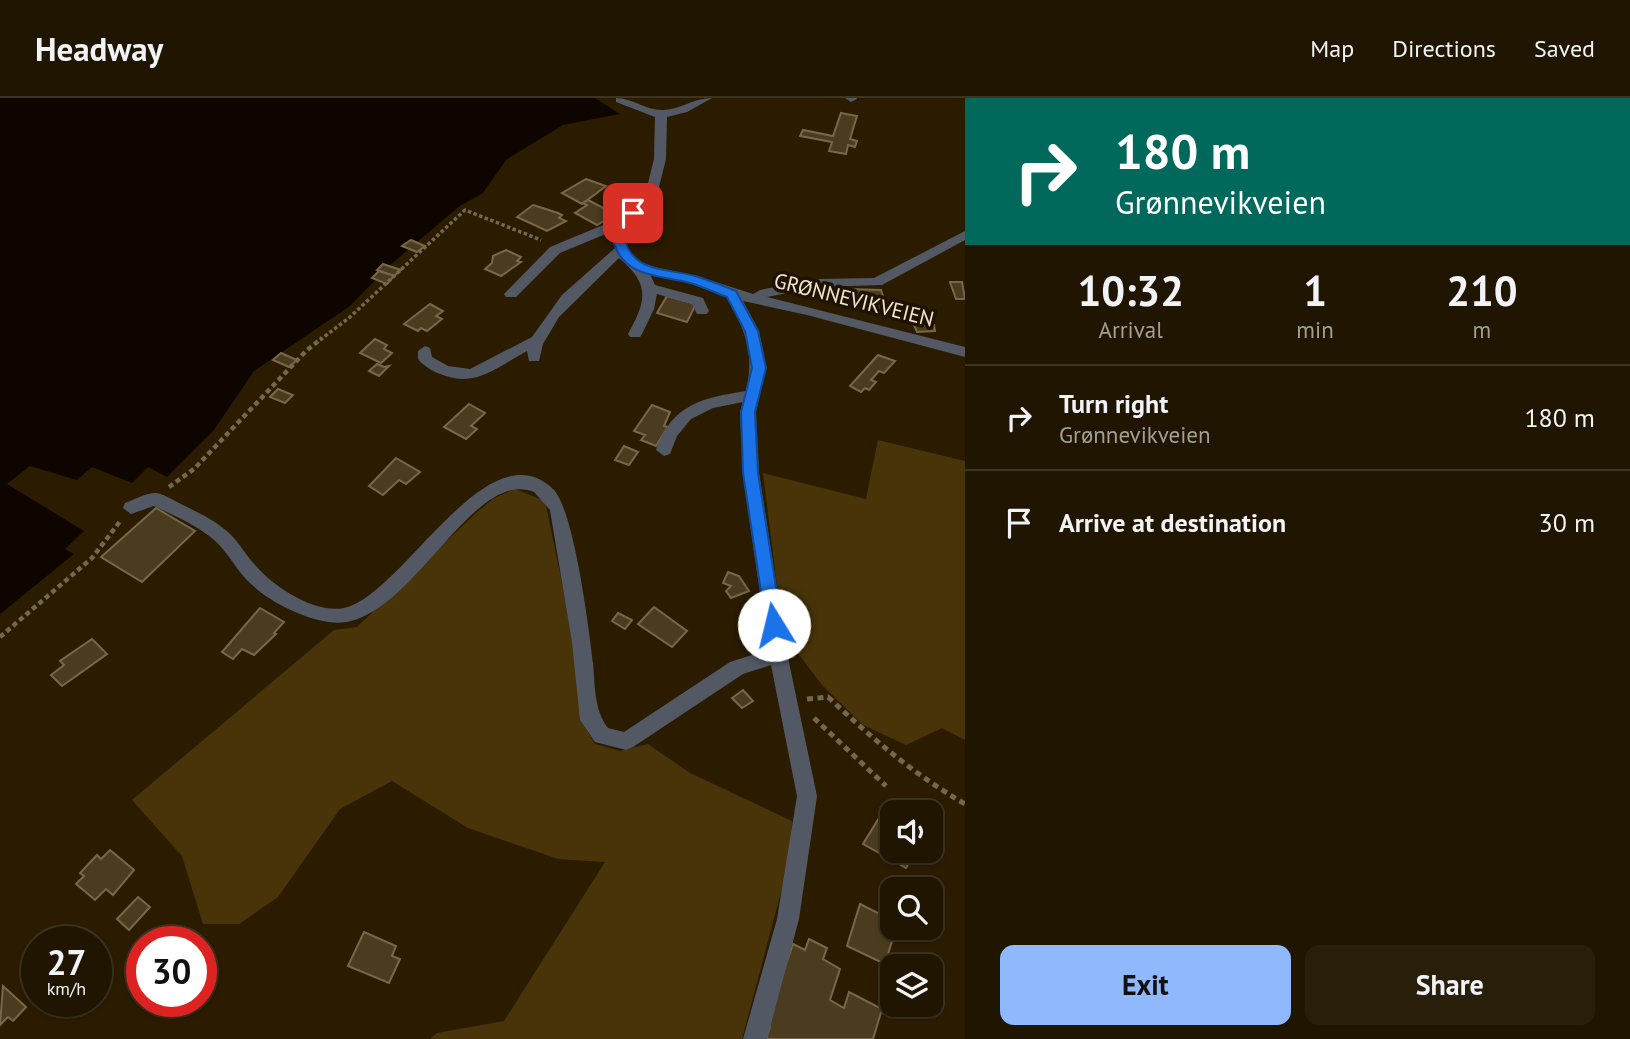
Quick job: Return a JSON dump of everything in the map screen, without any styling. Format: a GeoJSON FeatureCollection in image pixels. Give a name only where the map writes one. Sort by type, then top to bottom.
{"type":"FeatureCollection","features":[{"type":"Feature","properties":{"kind":"street"},"geometry":{"type":"LineString","coordinates":[[620,100],[638,110],[661,116],[685,110],[703,98]]}},
{"type":"Feature","properties":{"kind":"street"},"geometry":{"type":"LineString","coordinates":[[635,334],[645,315],[650,288],[640,268],[624,256],[620,243],[630,219],[653,187],[660,159],[661,116]]}},
{"type":"Feature","properties":{"kind":"street"},"geometry":{"type":"LineString","coordinates":[[511,294],[562,247],[630,219]]}},
{"type":"Feature","properties":{"kind":"street"},"geometry":{"type":"LineString","coordinates":[[755,1039],[788,919],[807,796],[779,654],[751,473],[748,412],[759,368],[752,331],[737,295],[786,291],[818,282],[877,282],[965,235]]}},
{"type":"Feature","properties":{"kind":"street"},"geometry":{"type":"LineString","coordinates":[[425,351],[425,359],[443,372],[472,376],[535,349],[538,334],[586,280],[622,249]]}},
{"type":"Feature","properties":{"kind":"street","name":"GRØNNEVIKVEIEN"},"geometry":{"type":"LineString","coordinates":[[640,268],[692,279],[737,295],[965,352]]}},
{"type":"Feature","properties":{"kind":"street"},"geometry":{"type":"LineString","coordinates":[[650,288],[698,301],[702,312]]}},
{"type":"Feature","properties":{"kind":"street"},"geometry":{"type":"LineString","coordinates":[[664,450],[673,424],[692,410],[752,395]]}},
{"type":"Feature","properties":{"kind":"street"},"geometry":{"type":"LineString","coordinates":[[131,508],[155,499],[222,536],[257,579],[288,601],[321,613],[348,616],[366,607],[405,573],[491,490],[512,483],[532,485],[546,492],[558,510],[581,642],[590,720],[602,736],[626,741],[737,668],[779,654]]}},
{"type":"Feature","properties":{"kind":"path"},"geometry":{"type":"LineString","coordinates":[[155,499],[203,460],[306,351],[350,317],[465,210],[562,247]]}},
{"type":"Feature","properties":{"kind":"path"},"geometry":{"type":"LineString","coordinates":[[0,637],[92,558],[131,508]]}},
{"type":"Feature","properties":{"kind":"path"},"geometry":{"type":"LineString","coordinates":[[788,693],[886,786]]}},
{"type":"Feature","properties":{"kind":"path"},"geometry":{"type":"LineString","coordinates":[[788,693],[808,699],[828,697],[886,752],[924,780],[965,804]]}},
{"type":"Feature","properties":{"kind":"shaded area"},"geometry":{"type":"Polygon","coordinates":[[[0,98],[595,98],[620,114],[563,125],[507,159],[482,194],[461,205],[389,266],[350,306],[254,371],[214,430],[167,477],[148,467],[132,483],[92,467],[77,480],[30,466],[7,484],[84,531],[65,549],[74,554],[0,614],[0,98]]]}},
{"type":"Feature","properties":{"kind":"shaded area"},"geometry":{"type":"Polygon","coordinates":[[[878,440],[965,461],[965,740],[942,728],[906,745],[863,725],[823,686],[783,634],[763,473],[866,499],[878,440]]]}},
{"type":"Feature","properties":{"kind":"shaded area"},"geometry":{"type":"Polygon","coordinates":[[[515,489],[545,501],[574,641],[582,722],[595,744],[620,751],[648,744],[690,773],[792,821],[790,858],[742,1039],[430,1039],[437,1033],[504,1021],[605,862],[558,859],[468,828],[392,781],[340,809],[278,897],[239,924],[203,924],[182,856],[132,800],[334,630],[357,627],[475,514],[494,498],[515,489]]]}},
{"type":"Feature","properties":{"kind":"building"},"geometry":{"type":"Polygon","coordinates":[[[841,113],[857,116],[850,139],[857,141],[855,147],[848,145],[846,154],[829,151],[832,142],[800,136],[803,130],[833,136],[841,113]]]}},
{"type":"Feature","properties":{"kind":"building"},"geometry":{"type":"Polygon","coordinates":[[[586,179],[606,186],[582,204],[562,193],[586,179]]]}},
{"type":"Feature","properties":{"kind":"building"},"geometry":{"type":"Polygon","coordinates":[[[588,200],[615,214],[597,225],[575,213],[587,205],[583,203],[588,200]]]}},
{"type":"Feature","properties":{"kind":"building"},"geometry":{"type":"Polygon","coordinates":[[[533,205],[558,213],[562,215],[559,218],[566,221],[547,231],[517,217],[533,205]]]}},
{"type":"Feature","properties":{"kind":"building"},"geometry":{"type":"Polygon","coordinates":[[[411,240],[425,246],[417,252],[402,246],[411,240]]]}},
{"type":"Feature","properties":{"kind":"building"},"geometry":{"type":"Polygon","coordinates":[[[506,250],[521,257],[517,261],[521,262],[501,276],[485,269],[492,263],[493,256],[506,250]]]}},
{"type":"Feature","properties":{"kind":"building"},"geometry":{"type":"Polygon","coordinates":[[[383,264],[401,270],[394,276],[377,270],[383,264]]]}},
{"type":"Feature","properties":{"kind":"building"},"geometry":{"type":"Polygon","coordinates":[[[379,271],[394,276],[387,284],[372,278],[379,271]]]}},
{"type":"Feature","properties":{"kind":"building"},"geometry":{"type":"Polygon","coordinates":[[[950,282],[962,282],[965,299],[956,299],[950,282]]]}},
{"type":"Feature","properties":{"kind":"building"},"geometry":{"type":"Polygon","coordinates":[[[848,289],[881,290],[887,309],[855,306],[848,289]]]}},
{"type":"Feature","properties":{"kind":"building"},"geometry":{"type":"Polygon","coordinates":[[[667,296],[696,304],[687,322],[657,313],[667,296]]]}},
{"type":"Feature","properties":{"kind":"building"},"geometry":{"type":"Polygon","coordinates":[[[430,304],[443,311],[436,316],[442,319],[427,331],[421,328],[418,331],[404,324],[430,304]]]}},
{"type":"Feature","properties":{"kind":"building"},"geometry":{"type":"Polygon","coordinates":[[[914,325],[934,325],[935,331],[917,332],[914,325]]]}},
{"type":"Feature","properties":{"kind":"building"},"geometry":{"type":"Polygon","coordinates":[[[375,339],[387,345],[384,349],[392,353],[381,363],[360,353],[375,339]]]}},
{"type":"Feature","properties":{"kind":"building"},"geometry":{"type":"Polygon","coordinates":[[[281,353],[297,360],[289,367],[273,360],[281,353]]]}},
{"type":"Feature","properties":{"kind":"building"},"geometry":{"type":"Polygon","coordinates":[[[878,355],[895,361],[884,373],[879,371],[871,380],[876,382],[869,390],[865,388],[861,392],[850,386],[878,355]]]}},
{"type":"Feature","properties":{"kind":"building"},"geometry":{"type":"Polygon","coordinates":[[[377,364],[389,366],[379,376],[369,371],[377,364]]]}},
{"type":"Feature","properties":{"kind":"building"},"geometry":{"type":"Polygon","coordinates":[[[278,389],[293,395],[285,403],[270,397],[278,389]]]}},
{"type":"Feature","properties":{"kind":"building"},"geometry":{"type":"Polygon","coordinates":[[[469,404],[485,413],[471,426],[477,429],[466,439],[444,427],[469,404]]]}},
{"type":"Feature","properties":{"kind":"building"},"geometry":{"type":"Polygon","coordinates":[[[652,405],[670,412],[664,426],[668,427],[656,446],[641,440],[645,435],[634,431],[652,405]]]}},
{"type":"Feature","properties":{"kind":"building"},"geometry":{"type":"Polygon","coordinates":[[[624,446],[638,452],[629,465],[615,460],[624,446]]]}},
{"type":"Feature","properties":{"kind":"building"},"geometry":{"type":"Polygon","coordinates":[[[396,458],[420,472],[406,484],[399,480],[383,495],[369,486],[396,458]]]}},
{"type":"Feature","properties":{"kind":"building"},"geometry":{"type":"Polygon","coordinates":[[[156,508],[195,531],[142,582],[101,557],[156,508]]]}},
{"type":"Feature","properties":{"kind":"building"},"geometry":{"type":"Polygon","coordinates":[[[728,572],[739,576],[749,591],[731,598],[726,591],[731,586],[723,583],[728,572]]]}},
{"type":"Feature","properties":{"kind":"building"},"geometry":{"type":"Polygon","coordinates":[[[654,607],[687,631],[672,647],[638,624],[654,607]]]}},
{"type":"Feature","properties":{"kind":"building"},"geometry":{"type":"Polygon","coordinates":[[[260,608],[284,622],[274,633],[276,634],[254,655],[242,649],[233,659],[222,652],[260,608]]]}},
{"type":"Feature","properties":{"kind":"building"},"geometry":{"type":"Polygon","coordinates":[[[618,613],[632,620],[625,629],[612,621],[618,613]]]}},
{"type":"Feature","properties":{"kind":"building"},"geometry":{"type":"Polygon","coordinates":[[[92,639],[107,654],[62,686],[51,675],[64,665],[60,661],[92,639]]]}},
{"type":"Feature","properties":{"kind":"building"},"geometry":{"type":"Polygon","coordinates":[[[743,690],[753,701],[742,708],[732,698],[743,690]]]}},
{"type":"Feature","properties":{"kind":"building"},"geometry":{"type":"Polygon","coordinates":[[[880,819],[880,853],[863,844],[880,819]]]}},
{"type":"Feature","properties":{"kind":"building"},"geometry":{"type":"Polygon","coordinates":[[[110,850],[134,870],[113,895],[106,889],[95,900],[76,884],[84,876],[80,873],[97,855],[101,859],[110,850]]]}},
{"type":"Feature","properties":{"kind":"building"},"geometry":{"type":"Polygon","coordinates":[[[138,897],[150,907],[133,926],[126,927],[117,919],[138,897]]]}},
{"type":"Feature","properties":{"kind":"building"},"geometry":{"type":"Polygon","coordinates":[[[860,904],[880,914],[880,940],[892,940],[888,954],[880,954],[880,962],[847,946],[860,904]]]}},
{"type":"Feature","properties":{"kind":"building"},"geometry":{"type":"Polygon","coordinates":[[[364,932],[396,946],[392,956],[400,959],[389,983],[348,966],[364,932]]]}},
{"type":"Feature","properties":{"kind":"building"},"geometry":{"type":"Polygon","coordinates":[[[809,939],[827,948],[823,959],[840,969],[830,1000],[844,1008],[849,992],[880,1008],[873,1039],[766,1039],[770,1027],[765,1024],[793,944],[805,950],[809,939]]]}},
{"type":"Feature","properties":{"kind":"building"},"geometry":{"type":"Polygon","coordinates":[[[3,986],[21,1002],[21,1012],[13,1021],[8,1017],[0,1025],[3,986]]]}},
{"type":"Feature","properties":{"kind":"route"},"geometry":{"type":"LineString","coordinates":[[633,213],[620,243],[624,256],[640,268],[692,279],[732,294],[752,331],[759,368],[748,412],[751,473],[774,625]]}}]}
